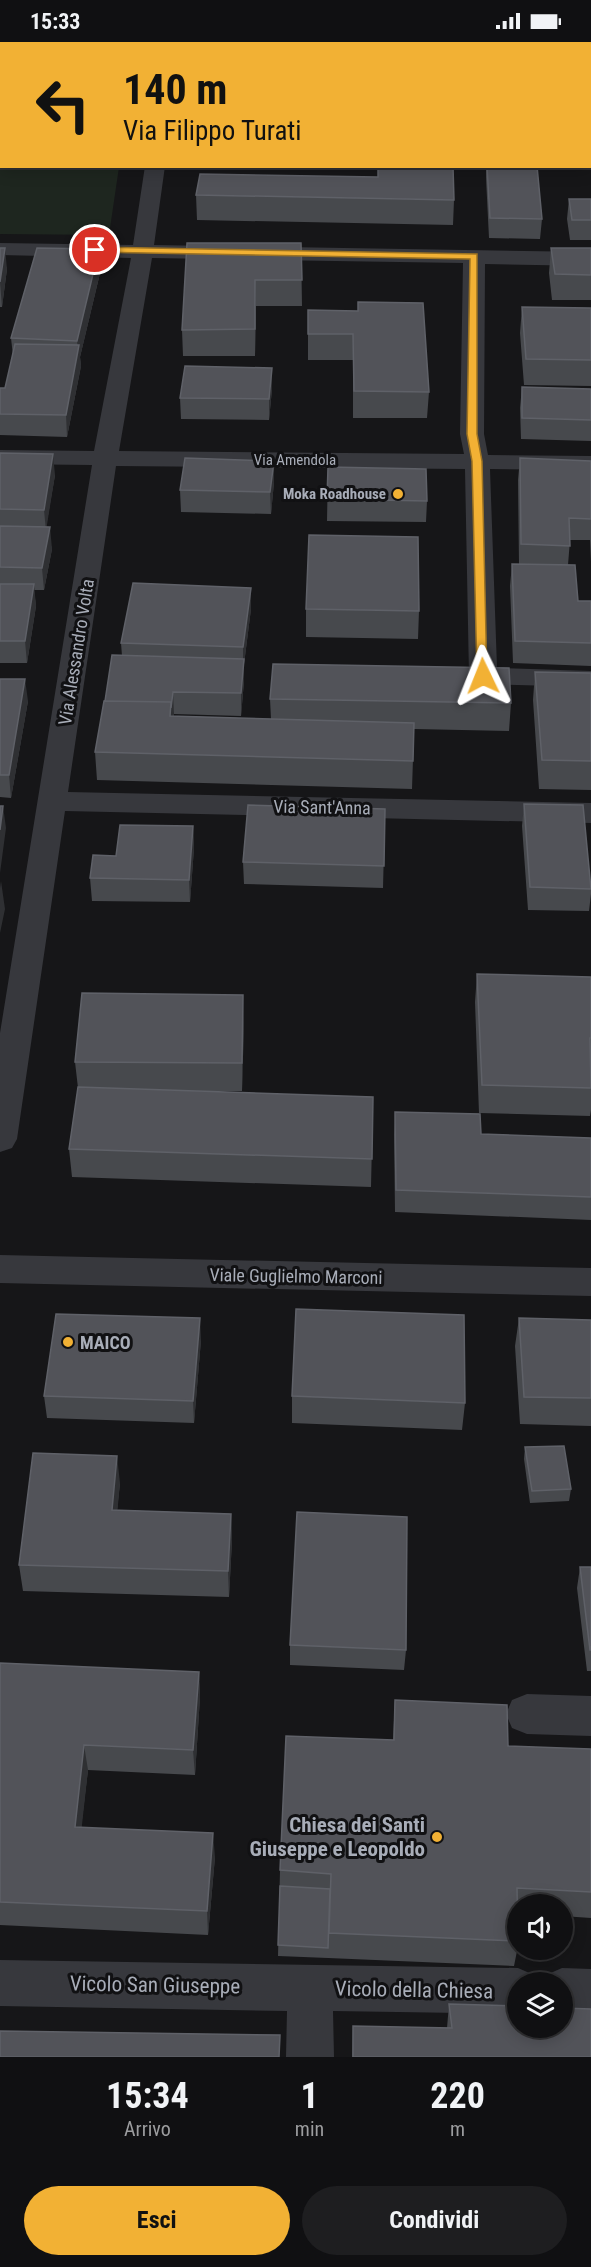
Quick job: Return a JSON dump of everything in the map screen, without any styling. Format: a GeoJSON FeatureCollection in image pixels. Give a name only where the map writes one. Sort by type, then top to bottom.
{"type":"FeatureCollection","features":[{"type":"Feature","properties":{"kind":"street","name":"Via Alessandro Volta"},"geometry":{"type":"LineString","coordinates":[[0,1139],[105,459],[155,168]]}},
{"type":"Feature","properties":{"kind":"street"},"geometry":{"type":"LineString","coordinates":[[0,249],[591,259]]}},
{"type":"Feature","properties":{"kind":"street"},"geometry":{"type":"LineString","coordinates":[[474,256],[472,434],[477,461],[483,676],[591,679]]}},
{"type":"Feature","properties":{"kind":"street","name":"Via Amendola"},"geometry":{"type":"LineString","coordinates":[[0,457],[591,463]]}},
{"type":"Feature","properties":{"kind":"street","name":"Via Sant'Anna"},"geometry":{"type":"LineString","coordinates":[[53,801],[591,813]]}},
{"type":"Feature","properties":{"kind":"street","name":"Viale Guglielmo Marconi"},"geometry":{"type":"LineString","coordinates":[[0,1269],[591,1282]]}},
{"type":"Feature","properties":{"kind":"street"},"geometry":{"type":"LineString","coordinates":[[527,1714],[591,1716]]}},
{"type":"Feature","properties":{"kind":"street","name":"Vicolo San Giuseppe"},"geometry":{"type":"LineString","coordinates":[[0,1983],[310,1988]]}},
{"type":"Feature","properties":{"kind":"street"},"geometry":{"type":"LineString","coordinates":[[310,1988],[310,2057]]}},
{"type":"Feature","properties":{"kind":"street","name":"Vicolo della Chiesa"},"geometry":{"type":"LineString","coordinates":[[310,1988],[507,1991]]}},
{"type":"Feature","properties":{"kind":"street"},"geometry":{"type":"LineString","coordinates":[[573,1991],[591,1992]]}},
{"type":"Feature","properties":{"kind":"shaded area"},"geometry":{"type":"Polygon","coordinates":[[[0,168],[119,168],[109,235],[0,234],[0,168]]]}},
{"type":"Feature","properties":{"kind":"building"},"geometry":{"type":"Polygon","coordinates":[[[378,168],[453,168],[454,200],[196,195],[200,174],[378,177],[378,168]]]}},
{"type":"Feature","properties":{"kind":"building"},"geometry":{"type":"Polygon","coordinates":[[[487,168],[537,168],[542,219],[490,218],[487,168]]]}},
{"type":"Feature","properties":{"kind":"building"},"geometry":{"type":"Polygon","coordinates":[[[569,199],[591,199],[591,220],[572,220],[569,199]]]}},
{"type":"Feature","properties":{"kind":"building"},"geometry":{"type":"Polygon","coordinates":[[[187,243],[301,243],[302,280],[255,280],[255,329],[182,330],[187,243]]]}},
{"type":"Feature","properties":{"kind":"building"},"geometry":{"type":"Polygon","coordinates":[[[0,248],[5,248],[0,282],[0,248]]]}},
{"type":"Feature","properties":{"kind":"building"},"geometry":{"type":"Polygon","coordinates":[[[37,248],[99,249],[77,341],[11,338],[37,248]]]}},
{"type":"Feature","properties":{"kind":"building"},"geometry":{"type":"Polygon","coordinates":[[[551,248],[591,248],[591,275],[555,274],[551,248]]]}},
{"type":"Feature","properties":{"kind":"building"},"geometry":{"type":"Polygon","coordinates":[[[358,302],[423,303],[429,392],[354,391],[353,334],[308,334],[308,310],[358,311],[358,302]]]}},
{"type":"Feature","properties":{"kind":"building"},"geometry":{"type":"Polygon","coordinates":[[[522,307],[591,308],[591,360],[526,359],[522,307]]]}},
{"type":"Feature","properties":{"kind":"building"},"geometry":{"type":"Polygon","coordinates":[[[15,344],[79,345],[66,415],[0,414],[0,388],[5,388],[15,344]]]}},
{"type":"Feature","properties":{"kind":"building"},"geometry":{"type":"Polygon","coordinates":[[[185,366],[272,368],[269,399],[180,398],[185,366]]]}},
{"type":"Feature","properties":{"kind":"building"},"geometry":{"type":"Polygon","coordinates":[[[522,387],[591,389],[591,420],[522,418],[522,387]]]}},
{"type":"Feature","properties":{"kind":"building"},"geometry":{"type":"Polygon","coordinates":[[[0,453],[53,454],[44,510],[0,509],[0,453]]]}},
{"type":"Feature","properties":{"kind":"building"},"geometry":{"type":"Polygon","coordinates":[[[185,458],[274,461],[270,492],[180,490],[185,458]]]}},
{"type":"Feature","properties":{"kind":"building"},"geometry":{"type":"Polygon","coordinates":[[[520,458],[591,461],[591,519],[569,518],[570,546],[521,544],[520,458]]]}},
{"type":"Feature","properties":{"kind":"building"},"geometry":{"type":"Polygon","coordinates":[[[328,467],[426,469],[427,501],[327,499],[328,467]]]}},
{"type":"Feature","properties":{"kind":"building"},"geometry":{"type":"Polygon","coordinates":[[[0,526],[50,527],[42,568],[0,567],[0,526]]]}},
{"type":"Feature","properties":{"kind":"building"},"geometry":{"type":"Polygon","coordinates":[[[309,535],[418,537],[419,611],[306,609],[309,535]]]}},
{"type":"Feature","properties":{"kind":"building"},"geometry":{"type":"Polygon","coordinates":[[[512,564],[575,565],[578,601],[591,601],[591,643],[515,641],[512,564]]]}},
{"type":"Feature","properties":{"kind":"building"},"geometry":{"type":"Polygon","coordinates":[[[133,583],[251,588],[243,647],[121,643],[133,583]]]}},
{"type":"Feature","properties":{"kind":"building"},"geometry":{"type":"Polygon","coordinates":[[[0,584],[34,584],[25,641],[0,641],[0,584]]]}},
{"type":"Feature","properties":{"kind":"building"},"geometry":{"type":"Polygon","coordinates":[[[112,655],[244,659],[241,693],[173,692],[171,708],[171,702],[105,701],[112,655]]]}},
{"type":"Feature","properties":{"kind":"building"},"geometry":{"type":"Polygon","coordinates":[[[273,664],[509,668],[511,703],[270,699],[273,664]]]}},
{"type":"Feature","properties":{"kind":"building"},"geometry":{"type":"Polygon","coordinates":[[[535,672],[591,673],[591,761],[542,760],[535,672]]]}},
{"type":"Feature","properties":{"kind":"building"},"geometry":{"type":"Polygon","coordinates":[[[0,679],[25,679],[9,775],[0,775],[0,679]]]}},
{"type":"Feature","properties":{"kind":"building"},"geometry":{"type":"Polygon","coordinates":[[[104,701],[171,702],[170,716],[414,723],[413,761],[95,752],[104,701]]]}},
{"type":"Feature","properties":{"kind":"building"},"geometry":{"type":"Polygon","coordinates":[[[524,804],[583,805],[591,889],[530,887],[524,804]]]}},
{"type":"Feature","properties":{"kind":"building"},"geometry":{"type":"Polygon","coordinates":[[[248,805],[385,809],[384,866],[243,862],[248,805]]]}},
{"type":"Feature","properties":{"kind":"building"},"geometry":{"type":"Polygon","coordinates":[[[0,806],[3,806],[0,830],[0,806]]]}},
{"type":"Feature","properties":{"kind":"building"},"geometry":{"type":"Polygon","coordinates":[[[120,825],[193,826],[189,880],[90,878],[93,855],[116,856],[120,825]]]}},
{"type":"Feature","properties":{"kind":"building"},"geometry":{"type":"Polygon","coordinates":[[[477,974],[591,977],[591,1088],[482,1085],[477,974]]]}},
{"type":"Feature","properties":{"kind":"building"},"geometry":{"type":"Polygon","coordinates":[[[82,993],[243,995],[242,1063],[75,1062],[82,993]]]}},
{"type":"Feature","properties":{"kind":"building"},"geometry":{"type":"Polygon","coordinates":[[[78,1087],[373,1097],[372,1159],[69,1149],[78,1087]]]}},
{"type":"Feature","properties":{"kind":"building"},"geometry":{"type":"Polygon","coordinates":[[[395,1112],[480,1114],[481,1134],[591,1138],[591,1197],[396,1190],[395,1112]]]}},
{"type":"Feature","properties":{"kind":"building"},"geometry":{"type":"Polygon","coordinates":[[[296,1309],[464,1315],[465,1403],[292,1396],[296,1309]]]}},
{"type":"Feature","properties":{"kind":"building"},"geometry":{"type":"Polygon","coordinates":[[[56,1314],[200,1318],[193,1401],[44,1396],[56,1314]]]}},
{"type":"Feature","properties":{"kind":"building"},"geometry":{"type":"Polygon","coordinates":[[[519,1318],[591,1320],[591,1398],[524,1397],[519,1318]]]}},
{"type":"Feature","properties":{"kind":"building"},"geometry":{"type":"Polygon","coordinates":[[[564,1446],[571,1489],[532,1491],[525,1447],[564,1446]]]}},
{"type":"Feature","properties":{"kind":"building"},"geometry":{"type":"Polygon","coordinates":[[[33,1453],[117,1456],[112,1510],[231,1514],[228,1571],[19,1565],[33,1453]]]}},
{"type":"Feature","properties":{"kind":"building"},"geometry":{"type":"Polygon","coordinates":[[[297,1512],[407,1517],[406,1650],[290,1645],[297,1512]]]}},
{"type":"Feature","properties":{"kind":"building"},"geometry":{"type":"Polygon","coordinates":[[[580,1567],[591,1567],[591,1650],[590,1650],[580,1567]]]}},
{"type":"Feature","properties":{"kind":"building"},"geometry":{"type":"Polygon","coordinates":[[[0,1663],[199,1672],[193,1750],[84,1745],[75,1827],[213,1833],[207,1911],[0,1902],[0,1663]]]}},
{"type":"Feature","properties":{"kind":"building","name":"Chiesa dei Santi Giuseppe e Leopoldo"},"geometry":{"type":"Polygon","coordinates":[[[395,1700],[507,1705],[508,1746],[591,1749],[591,1892],[517,1888],[517,1894],[507,1894],[507,1941],[329,1933],[331,1874],[280,1870],[286,1736],[394,1740],[395,1700]]]}},
{"type":"Feature","properties":{"kind":"building"},"geometry":{"type":"Polygon","coordinates":[[[280,1886],[330,1889],[328,1948],[278,1945],[280,1886]]]}},
{"type":"Feature","properties":{"kind":"building"},"geometry":{"type":"Polygon","coordinates":[[[449,2004],[507,2006],[507,2038],[573,2038],[573,2008],[591,2009],[591,2057],[353,2057],[353,2026],[452,2028],[449,2004]]]}},
{"type":"Feature","properties":{"kind":"building"},"geometry":{"type":"Polygon","coordinates":[[[0,2031],[280,2035],[279,2057],[0,2057],[0,2031]]]}},
{"type":"Feature","properties":{"kind":"place","name":"Moka Roadhouse"},"geometry":{"type":"Point","coordinates":[398,494]}},
{"type":"Feature","properties":{"kind":"place","name":"MAICO"},"geometry":{"type":"Point","coordinates":[68,1342]}},
{"type":"Feature","properties":{"kind":"place","name":"Chiesa dei Santi Giuseppe e Leopoldo"},"geometry":{"type":"Point","coordinates":[437,1837]}},
{"type":"Feature","properties":{"kind":"route"},"geometry":{"type":"LineString","coordinates":[[95,250],[474,256],[472,434],[477,461],[483,676]]}}]}
